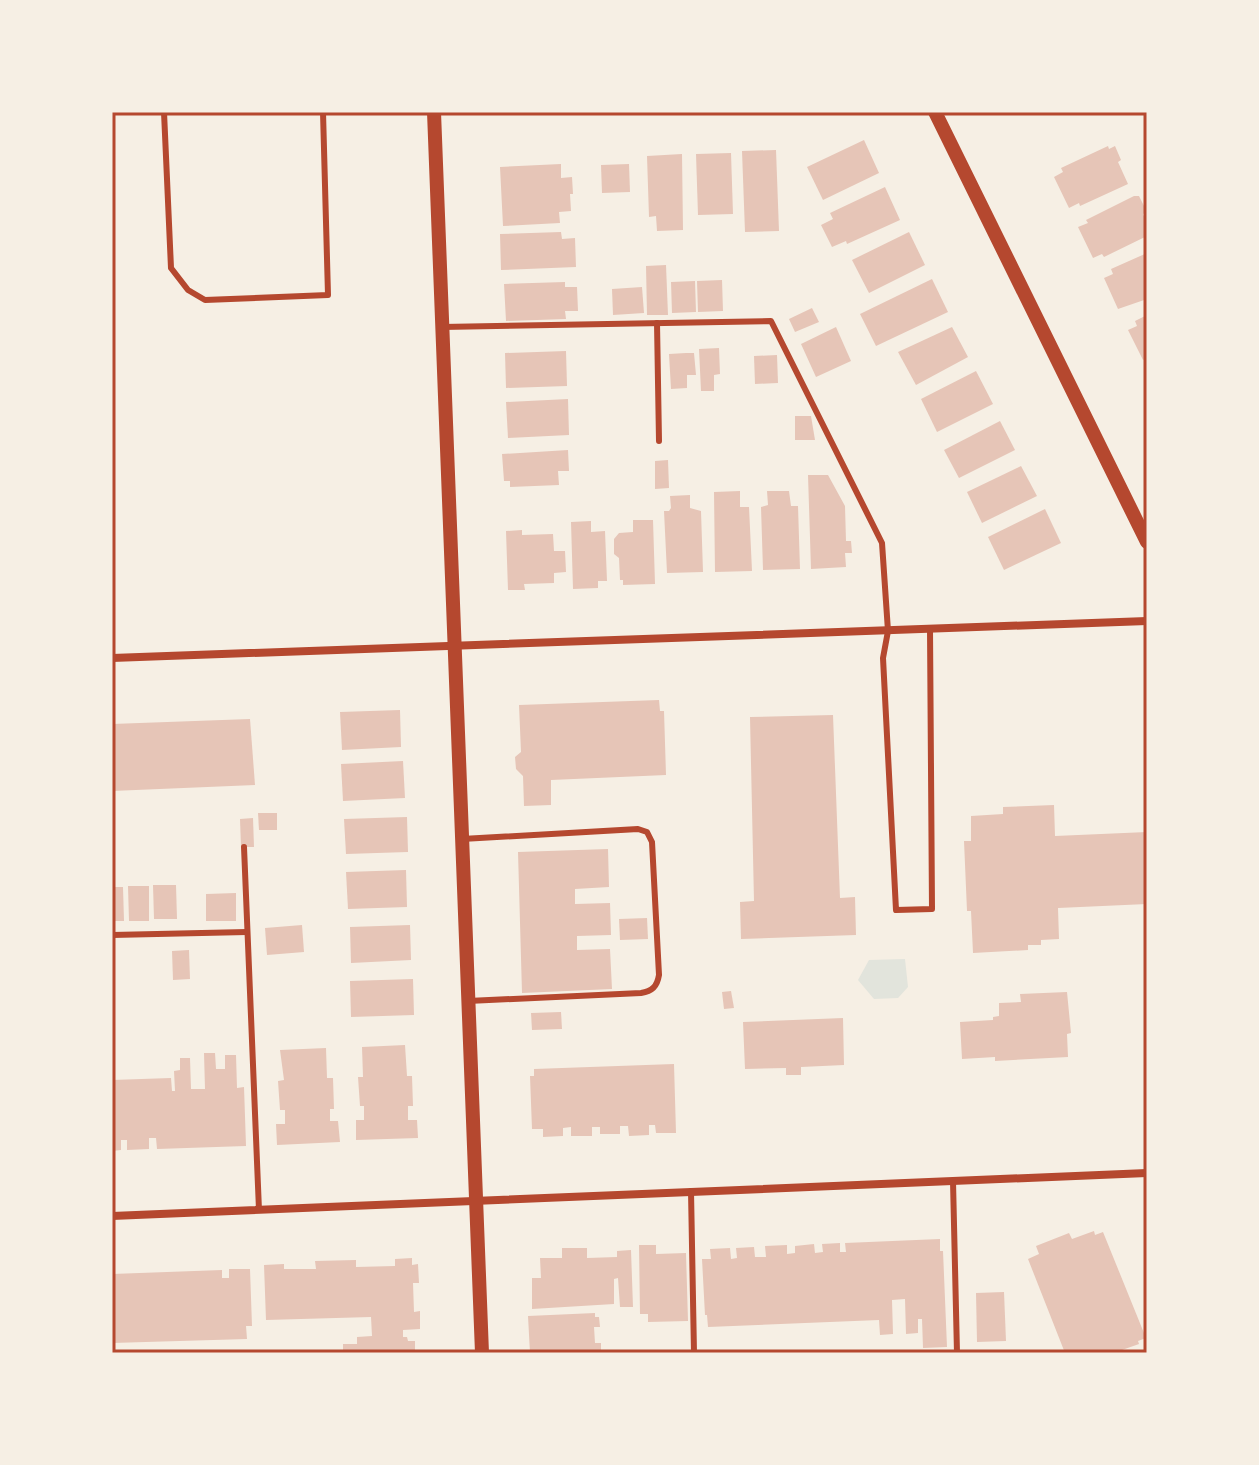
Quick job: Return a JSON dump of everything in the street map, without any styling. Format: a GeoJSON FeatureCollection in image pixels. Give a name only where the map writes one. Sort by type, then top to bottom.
{"type":"FeatureCollection","features":[{"type":"Feature","properties":{"kind":"street"},"geometry":{"type":"LineString","coordinates":[[434,112],[482,1353]]}},
{"type":"Feature","properties":{"kind":"street"},"geometry":{"type":"LineString","coordinates":[[935,112],[1147,542]]}},
{"type":"Feature","properties":{"kind":"street"},"geometry":{"type":"LineString","coordinates":[[112,658],[1147,621]]}},
{"type":"Feature","properties":{"kind":"street"},"geometry":{"type":"LineString","coordinates":[[112,1216],[1147,1173]]}},
{"type":"Feature","properties":{"kind":"lane"},"geometry":{"type":"LineString","coordinates":[[164,112],[171,268],[188,290],[205,300],[328,295],[323,112]]}},
{"type":"Feature","properties":{"kind":"lane"},"geometry":{"type":"LineString","coordinates":[[442,327],[771,321],[882,543],[888,631],[883,658],[896,910],[932,909],[930,629]]}},
{"type":"Feature","properties":{"kind":"lane"},"geometry":{"type":"LineString","coordinates":[[657,323],[659,441]]}},
{"type":"Feature","properties":{"kind":"lane"},"geometry":{"type":"LineString","coordinates":[[462,839],[638,829],[647,832],[652,842],[659,975],[657,984],[650,991],[641,993],[468,1001]]}},
{"type":"Feature","properties":{"kind":"lane"},"geometry":{"type":"LineString","coordinates":[[244,847],[259,1210]]}},
{"type":"Feature","properties":{"kind":"lane"},"geometry":{"type":"LineString","coordinates":[[112,935],[247,932]]}},
{"type":"Feature","properties":{"kind":"lane"},"geometry":{"type":"LineString","coordinates":[[953,1181],[957,1353]]}},
{"type":"Feature","properties":{"kind":"lane"},"geometry":{"type":"LineString","coordinates":[[691,1191],[694,1353]]}},
{"type":"Feature","properties":{"kind":"shaded area"},"geometry":{"type":"Polygon","coordinates":[[[905,959],[908,987],[898,998],[874,999],[858,980],[869,960],[905,959]]]}},
{"type":"Feature","properties":{"kind":"building"},"geometry":{"type":"Polygon","coordinates":[[[864,140],[879,173],[823,200],[807,167],[864,140]]]}},
{"type":"Feature","properties":{"kind":"building"},"geometry":{"type":"Polygon","coordinates":[[[1108,146],[1109,149],[1115,146],[1128,184],[1069,208],[1054,177],[1063,172],[1061,168],[1108,146]]]}},
{"type":"Feature","properties":{"kind":"building"},"geometry":{"type":"Polygon","coordinates":[[[776,150],[779,231],[745,232],[742,151],[776,150]]]}},
{"type":"Feature","properties":{"kind":"building"},"geometry":{"type":"Polygon","coordinates":[[[731,153],[733,214],[698,215],[696,154],[731,153]]]}},
{"type":"Feature","properties":{"kind":"building"},"geometry":{"type":"Polygon","coordinates":[[[682,154],[683,230],[657,231],[656,216],[649,217],[647,156],[682,154]]]}},
{"type":"Feature","properties":{"kind":"building"},"geometry":{"type":"Polygon","coordinates":[[[561,164],[561,178],[572,177],[573,194],[570,194],[571,211],[559,212],[560,223],[503,226],[500,167],[561,164]]]}},
{"type":"Feature","properties":{"kind":"building"},"geometry":{"type":"Polygon","coordinates":[[[629,164],[630,192],[602,193],[601,165],[629,164]]]}},
{"type":"Feature","properties":{"kind":"building"},"geometry":{"type":"Polygon","coordinates":[[[885,187],[900,220],[847,244],[846,241],[832,247],[821,225],[833,219],[830,213],[885,187]]]}},
{"type":"Feature","properties":{"kind":"building"},"geometry":{"type":"Polygon","coordinates":[[[1139,196],[1147,212],[1143,214],[1147,236],[1104,257],[1102,254],[1093,258],[1078,227],[1139,196]]]}},
{"type":"Feature","properties":{"kind":"building"},"geometry":{"type":"Polygon","coordinates":[[[561,232],[562,239],[575,238],[576,267],[501,270],[500,234],[561,232]]]}},
{"type":"Feature","properties":{"kind":"building"},"geometry":{"type":"Polygon","coordinates":[[[909,232],[925,265],[869,293],[852,260],[909,232]]]}},
{"type":"Feature","properties":{"kind":"building"},"geometry":{"type":"Polygon","coordinates":[[[1147,253],[1147,299],[1118,309],[1104,278],[1113,274],[1111,269],[1147,253]]]}},
{"type":"Feature","properties":{"kind":"building"},"geometry":{"type":"Polygon","coordinates":[[[666,265],[668,315],[647,315],[646,266],[666,265]]]}},
{"type":"Feature","properties":{"kind":"building"},"geometry":{"type":"Polygon","coordinates":[[[932,279],[948,312],[876,346],[860,314],[932,279]]]}},
{"type":"Feature","properties":{"kind":"building"},"geometry":{"type":"Polygon","coordinates":[[[722,280],[723,311],[698,312],[697,281],[722,280]]]}},
{"type":"Feature","properties":{"kind":"building"},"geometry":{"type":"Polygon","coordinates":[[[695,281],[696,312],[672,313],[671,282],[695,281]]]}},
{"type":"Feature","properties":{"kind":"building"},"geometry":{"type":"Polygon","coordinates":[[[565,282],[565,287],[577,287],[578,311],[565,311],[566,319],[506,321],[504,284],[565,282]]]}},
{"type":"Feature","properties":{"kind":"building"},"geometry":{"type":"Polygon","coordinates":[[[642,287],[644,313],[613,315],[612,289],[642,287]]]}},
{"type":"Feature","properties":{"kind":"building"},"geometry":{"type":"Polygon","coordinates":[[[812,308],[819,322],[795,332],[789,319],[812,308]]]}},
{"type":"Feature","properties":{"kind":"building"},"geometry":{"type":"Polygon","coordinates":[[[1147,315],[1147,358],[1143,360],[1128,330],[1137,326],[1135,321],[1147,315]]]}},
{"type":"Feature","properties":{"kind":"building"},"geometry":{"type":"Polygon","coordinates":[[[836,327],[851,361],[816,377],[801,344],[836,327]]]}},
{"type":"Feature","properties":{"kind":"building"},"geometry":{"type":"Polygon","coordinates":[[[952,327],[968,357],[916,385],[898,352],[952,327]]]}},
{"type":"Feature","properties":{"kind":"building"},"geometry":{"type":"Polygon","coordinates":[[[719,348],[720,374],[714,375],[714,391],[701,391],[699,349],[719,348]]]}},
{"type":"Feature","properties":{"kind":"building"},"geometry":{"type":"Polygon","coordinates":[[[566,351],[567,386],[506,388],[505,353],[566,351]]]}},
{"type":"Feature","properties":{"kind":"building"},"geometry":{"type":"Polygon","coordinates":[[[694,353],[696,375],[687,375],[687,388],[671,389],[669,354],[694,353]]]}},
{"type":"Feature","properties":{"kind":"building"},"geometry":{"type":"Polygon","coordinates":[[[777,355],[778,383],[755,384],[754,356],[777,355]]]}},
{"type":"Feature","properties":{"kind":"building"},"geometry":{"type":"Polygon","coordinates":[[[976,371],[993,404],[937,432],[921,399],[976,371]]]}},
{"type":"Feature","properties":{"kind":"building"},"geometry":{"type":"Polygon","coordinates":[[[568,399],[569,435],[508,438],[506,402],[568,399]]]}},
{"type":"Feature","properties":{"kind":"building"},"geometry":{"type":"Polygon","coordinates":[[[795,416],[811,416],[815,440],[795,440],[795,416]]]}},
{"type":"Feature","properties":{"kind":"building"},"geometry":{"type":"Polygon","coordinates":[[[1000,421],[1015,450],[959,478],[944,450],[1000,421]]]}},
{"type":"Feature","properties":{"kind":"building"},"geometry":{"type":"Polygon","coordinates":[[[568,450],[569,471],[558,471],[559,485],[510,487],[510,481],[504,481],[502,454],[568,450]]]}},
{"type":"Feature","properties":{"kind":"building"},"geometry":{"type":"Polygon","coordinates":[[[668,460],[669,488],[655,489],[655,461],[668,460]]]}},
{"type":"Feature","properties":{"kind":"building"},"geometry":{"type":"Polygon","coordinates":[[[1021,466],[1037,496],[982,523],[967,492],[1021,466]]]}},
{"type":"Feature","properties":{"kind":"building"},"geometry":{"type":"Polygon","coordinates":[[[808,475],[828,475],[845,506],[846,541],[851,541],[852,553],[845,553],[846,567],[811,569],[808,475]]]}},
{"type":"Feature","properties":{"kind":"building"},"geometry":{"type":"Polygon","coordinates":[[[740,491],[740,507],[749,507],[752,571],[715,572],[714,492],[740,491]]]}},
{"type":"Feature","properties":{"kind":"building"},"geometry":{"type":"Polygon","coordinates":[[[767,491],[789,491],[791,506],[798,506],[800,569],[763,570],[761,507],[768,505],[767,491]]]}},
{"type":"Feature","properties":{"kind":"building"},"geometry":{"type":"Polygon","coordinates":[[[690,495],[690,508],[701,511],[703,572],[667,573],[664,511],[671,508],[670,496],[690,495]]]}},
{"type":"Feature","properties":{"kind":"building"},"geometry":{"type":"Polygon","coordinates":[[[1045,509],[1061,543],[1004,570],[988,537],[1045,509]]]}},
{"type":"Feature","properties":{"kind":"building"},"geometry":{"type":"Polygon","coordinates":[[[633,520],[653,520],[655,584],[623,585],[623,580],[620,580],[614,539],[619,533],[633,532],[633,520]]]}},
{"type":"Feature","properties":{"kind":"building"},"geometry":{"type":"Polygon","coordinates":[[[591,521],[591,532],[605,531],[607,581],[598,581],[598,588],[573,589],[571,522],[591,521]]]}},
{"type":"Feature","properties":{"kind":"building"},"geometry":{"type":"Polygon","coordinates":[[[522,530],[522,535],[553,534],[554,551],[565,551],[566,572],[554,573],[554,583],[524,584],[525,590],[508,590],[506,531],[522,530]]]}},
{"type":"Feature","properties":{"kind":"building"},"geometry":{"type":"Polygon","coordinates":[[[659,700],[660,711],[664,711],[666,775],[551,780],[551,805],[524,806],[523,776],[516,769],[515,757],[521,752],[519,705],[659,700]]]}},
{"type":"Feature","properties":{"kind":"building"},"geometry":{"type":"Polygon","coordinates":[[[400,710],[401,747],[342,750],[340,712],[400,710]]]}},
{"type":"Feature","properties":{"kind":"building"},"geometry":{"type":"Polygon","coordinates":[[[833,715],[840,898],[855,897],[856,935],[741,939],[740,902],[754,901],[750,717],[833,715]]]}},
{"type":"Feature","properties":{"kind":"building"},"geometry":{"type":"Polygon","coordinates":[[[250,719],[255,785],[112,791],[112,724],[250,719]]]}},
{"type":"Feature","properties":{"kind":"building"},"geometry":{"type":"Polygon","coordinates":[[[403,761],[405,798],[343,801],[341,764],[403,761]]]}},
{"type":"Feature","properties":{"kind":"building"},"geometry":{"type":"Polygon","coordinates":[[[1054,805],[1055,836],[1147,832],[1147,904],[1058,908],[1059,939],[1041,940],[1041,945],[1028,945],[1028,950],[973,953],[971,911],[967,911],[964,841],[971,841],[971,816],[1003,814],[1003,807],[1054,805]]]}},
{"type":"Feature","properties":{"kind":"building"},"geometry":{"type":"Polygon","coordinates":[[[258,813],[277,813],[277,830],[259,830],[258,813]]]}},
{"type":"Feature","properties":{"kind":"building"},"geometry":{"type":"Polygon","coordinates":[[[407,817],[408,852],[346,854],[344,819],[407,817]]]}},
{"type":"Feature","properties":{"kind":"building"},"geometry":{"type":"Polygon","coordinates":[[[253,818],[254,847],[241,847],[240,819],[253,818]]]}},
{"type":"Feature","properties":{"kind":"building"},"geometry":{"type":"Polygon","coordinates":[[[608,849],[609,887],[575,889],[575,904],[610,903],[611,935],[577,936],[577,950],[610,949],[612,989],[522,993],[518,852],[608,849]]]}},
{"type":"Feature","properties":{"kind":"building"},"geometry":{"type":"Polygon","coordinates":[[[406,870],[407,907],[348,909],[346,872],[406,870]]]}},
{"type":"Feature","properties":{"kind":"building"},"geometry":{"type":"Polygon","coordinates":[[[153,885],[176,885],[177,919],[154,919],[153,885]]]}},
{"type":"Feature","properties":{"kind":"building"},"geometry":{"type":"Polygon","coordinates":[[[128,886],[149,886],[149,921],[129,921],[128,886]]]}},
{"type":"Feature","properties":{"kind":"building"},"geometry":{"type":"Polygon","coordinates":[[[112,887],[123,887],[124,921],[112,921],[112,887]]]}},
{"type":"Feature","properties":{"kind":"building"},"geometry":{"type":"Polygon","coordinates":[[[236,893],[236,921],[206,921],[206,894],[236,893]]]}},
{"type":"Feature","properties":{"kind":"building"},"geometry":{"type":"Polygon","coordinates":[[[647,918],[648,939],[620,940],[619,919],[647,918]]]}},
{"type":"Feature","properties":{"kind":"building"},"geometry":{"type":"Polygon","coordinates":[[[302,925],[304,952],[267,955],[265,928],[302,925]]]}},
{"type":"Feature","properties":{"kind":"building"},"geometry":{"type":"Polygon","coordinates":[[[410,925],[411,960],[351,963],[350,927],[410,925]]]}},
{"type":"Feature","properties":{"kind":"building"},"geometry":{"type":"Polygon","coordinates":[[[189,950],[190,979],[173,980],[172,951],[189,950]]]}},
{"type":"Feature","properties":{"kind":"building"},"geometry":{"type":"Polygon","coordinates":[[[413,979],[414,1015],[351,1017],[350,981],[413,979]]]}},
{"type":"Feature","properties":{"kind":"building"},"geometry":{"type":"Polygon","coordinates":[[[731,991],[734,1008],[724,1009],[722,992],[731,991]]]}},
{"type":"Feature","properties":{"kind":"building"},"geometry":{"type":"Polygon","coordinates":[[[1067,992],[1071,1033],[1067,1034],[1068,1057],[995,1061],[995,1057],[962,1059],[960,1022],[993,1020],[993,1017],[999,1016],[999,1003],[1021,1002],[1020,994],[1067,992]]]}},
{"type":"Feature","properties":{"kind":"building"},"geometry":{"type":"Polygon","coordinates":[[[561,1012],[562,1029],[532,1030],[531,1013],[561,1012]]]}},
{"type":"Feature","properties":{"kind":"building"},"geometry":{"type":"Polygon","coordinates":[[[843,1018],[844,1065],[801,1067],[801,1075],[786,1075],[786,1068],[745,1069],[743,1022],[843,1018]]]}},
{"type":"Feature","properties":{"kind":"building"},"geometry":{"type":"Polygon","coordinates":[[[405,1045],[407,1076],[412,1076],[413,1106],[408,1106],[408,1120],[417,1120],[418,1138],[356,1140],[356,1120],[364,1120],[358,1077],[363,1077],[362,1047],[405,1045]]]}},
{"type":"Feature","properties":{"kind":"building"},"geometry":{"type":"Polygon","coordinates":[[[326,1048],[327,1078],[333,1078],[334,1109],[330,1109],[330,1121],[338,1121],[340,1142],[277,1145],[276,1124],[285,1124],[285,1110],[280,1110],[278,1081],[284,1080],[280,1050],[326,1048]]]}},
{"type":"Feature","properties":{"kind":"building"},"geometry":{"type":"Polygon","coordinates":[[[204,1053],[215,1053],[216,1069],[225,1069],[225,1055],[236,1055],[237,1088],[244,1087],[246,1146],[157,1149],[156,1138],[149,1138],[149,1149],[127,1150],[127,1140],[121,1140],[121,1150],[112,1151],[112,1080],[171,1078],[172,1091],[175,1091],[174,1071],[180,1070],[180,1058],[190,1058],[191,1089],[205,1089],[204,1053]]]}},
{"type":"Feature","properties":{"kind":"building"},"geometry":{"type":"Polygon","coordinates":[[[674,1064],[676,1133],[656,1133],[655,1125],[649,1125],[649,1135],[629,1136],[628,1126],[620,1126],[620,1134],[600,1134],[600,1127],[592,1127],[592,1136],[571,1136],[571,1127],[563,1128],[563,1136],[543,1137],[543,1129],[532,1129],[530,1076],[534,1076],[534,1069],[674,1064]]]}},
{"type":"Feature","properties":{"kind":"building"},"geometry":{"type":"Polygon","coordinates":[[[1094,1231],[1095,1235],[1103,1232],[1146,1338],[1122,1350],[1122,1353],[1065,1353],[1028,1259],[1039,1254],[1036,1246],[1069,1233],[1072,1239],[1094,1231]]]}},
{"type":"Feature","properties":{"kind":"building"},"geometry":{"type":"Polygon","coordinates":[[[940,1239],[947,1347],[923,1348],[922,1319],[918,1319],[918,1333],[906,1334],[905,1299],[892,1300],[893,1334],[880,1335],[879,1320],[708,1327],[702,1259],[711,1259],[710,1249],[730,1248],[731,1259],[737,1258],[736,1248],[754,1247],[755,1257],[766,1257],[765,1246],[787,1245],[787,1254],[795,1253],[795,1246],[814,1244],[815,1253],[823,1252],[822,1244],[840,1243],[840,1252],[846,1252],[845,1243],[940,1239]]]}},
{"type":"Feature","properties":{"kind":"building"},"geometry":{"type":"Polygon","coordinates":[[[639,1245],[656,1245],[656,1254],[686,1253],[688,1321],[648,1322],[648,1314],[640,1314],[639,1245]]]}},
{"type":"Feature","properties":{"kind":"building"},"geometry":{"type":"Polygon","coordinates":[[[562,1248],[587,1248],[587,1258],[617,1257],[617,1251],[631,1250],[633,1307],[620,1307],[618,1278],[614,1279],[614,1304],[532,1309],[532,1278],[541,1278],[540,1258],[562,1258],[562,1248]]]}},
{"type":"Feature","properties":{"kind":"building"},"geometry":{"type":"Polygon","coordinates":[[[412,1258],[412,1265],[418,1264],[419,1283],[413,1283],[414,1312],[420,1311],[420,1329],[403,1330],[403,1337],[415,1341],[415,1353],[343,1353],[343,1344],[357,1344],[357,1337],[372,1336],[371,1317],[266,1320],[264,1265],[284,1264],[284,1269],[316,1269],[315,1261],[356,1260],[356,1267],[395,1266],[395,1259],[412,1258]]]}},
{"type":"Feature","properties":{"kind":"building"},"geometry":{"type":"Polygon","coordinates":[[[229,1269],[250,1269],[252,1326],[246,1326],[247,1339],[112,1343],[112,1274],[222,1270],[222,1278],[229,1278],[229,1269]]]}},
{"type":"Feature","properties":{"kind":"building"},"geometry":{"type":"Polygon","coordinates":[[[1004,1292],[1006,1341],[977,1342],[976,1293],[1004,1292]]]}},
{"type":"Feature","properties":{"kind":"building"},"geometry":{"type":"Polygon","coordinates":[[[595,1313],[595,1317],[599,1317],[600,1327],[594,1327],[595,1343],[601,1343],[601,1353],[530,1353],[528,1316],[595,1313]]]}}]}
